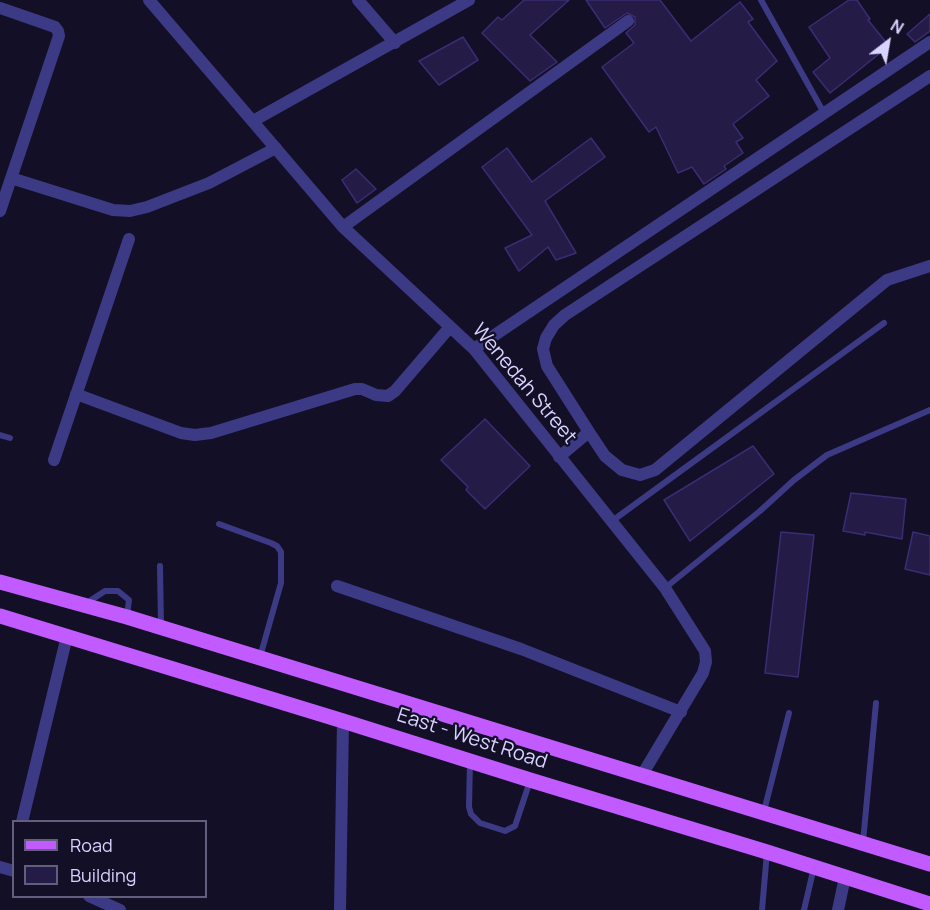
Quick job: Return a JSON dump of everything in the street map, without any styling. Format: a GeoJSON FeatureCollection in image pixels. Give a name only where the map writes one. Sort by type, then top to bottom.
{"type":"FeatureCollection","features":[{"type":"Feature","properties":{"kind":"main road","name":"East - West Road"},"geometry":{"type":"LineString","coordinates":[[0,582],[84,604],[930,863]]}},
{"type":"Feature","properties":{"kind":"main road","name":"East - West Road"},"geometry":{"type":"LineString","coordinates":[[0,616],[343,720],[930,904]]}},
{"type":"Feature","properties":{"kind":"street","name":"Wenedah Street"},"geometry":{"type":"LineString","coordinates":[[149,0],[343,227],[474,350],[665,588],[705,651],[706,662],[704,673],[642,775]]}},
{"type":"Feature","properties":{"kind":"street"},"geometry":{"type":"LineString","coordinates":[[358,0],[395,43]]}},
{"type":"Feature","properties":{"kind":"street"},"geometry":{"type":"LineString","coordinates":[[253,121],[469,0]]}},
{"type":"Feature","properties":{"kind":"street"},"geometry":{"type":"LineString","coordinates":[[0,8],[55,27],[59,36],[0,212]]}},
{"type":"Feature","properties":{"kind":"street"},"geometry":{"type":"LineString","coordinates":[[343,227],[628,21]]}},
{"type":"Feature","properties":{"kind":"street"},"geometry":{"type":"LineString","coordinates":[[474,350],[930,42]]}},
{"type":"Feature","properties":{"kind":"street"},"geometry":{"type":"LineString","coordinates":[[928,81],[565,315],[554,325],[546,338],[543,349],[548,366],[606,456],[621,470],[640,475],[655,470],[887,280],[930,266]]}},
{"type":"Feature","properties":{"kind":"street"},"geometry":{"type":"LineString","coordinates":[[11,178],[113,210],[130,211],[147,207],[209,183],[276,148]]}},
{"type":"Feature","properties":{"kind":"street"},"geometry":{"type":"LineString","coordinates":[[54,460],[129,239]]}},
{"type":"Feature","properties":{"kind":"street"},"geometry":{"type":"LineString","coordinates":[[76,394],[181,433],[195,435],[211,433],[355,389],[388,396],[450,327]]}},
{"type":"Feature","properties":{"kind":"street"},"geometry":{"type":"LineString","coordinates":[[559,457],[589,432]]}},
{"type":"Feature","properties":{"kind":"street"},"geometry":{"type":"LineString","coordinates":[[337,586],[521,649],[681,712]]}},
{"type":"Feature","properties":{"kind":"street"},"geometry":{"type":"LineString","coordinates":[[22,820],[67,636]]}},
{"type":"Feature","properties":{"kind":"street"},"geometry":{"type":"LineString","coordinates":[[340,910],[343,720]]}},
{"type":"Feature","properties":{"kind":"street"},"geometry":{"type":"LineString","coordinates":[[838,910],[844,877]]}},
{"type":"Feature","properties":{"kind":"street"},"geometry":{"type":"LineString","coordinates":[[91,898],[120,910]]}},
{"type":"Feature","properties":{"kind":"lane"},"geometry":{"type":"LineString","coordinates":[[761,0],[824,113]]}},
{"type":"Feature","properties":{"kind":"lane"},"geometry":{"type":"LineString","coordinates":[[611,521],[884,323]]}},
{"type":"Feature","properties":{"kind":"lane"},"geometry":{"type":"LineString","coordinates":[[665,588],[827,455],[930,410]]}},
{"type":"Feature","properties":{"kind":"lane"},"geometry":{"type":"LineString","coordinates":[[0,435],[10,438]]}},
{"type":"Feature","properties":{"kind":"lane"},"geometry":{"type":"LineString","coordinates":[[219,524],[277,546],[281,552],[281,583],[260,658]]}},
{"type":"Feature","properties":{"kind":"lane"},"geometry":{"type":"LineString","coordinates":[[160,566],[162,628]]}},
{"type":"Feature","properties":{"kind":"lane"},"geometry":{"type":"LineString","coordinates":[[84,604],[105,591],[118,591],[129,600],[127,617]]}},
{"type":"Feature","properties":{"kind":"lane"},"geometry":{"type":"LineString","coordinates":[[863,843],[876,703]]}},
{"type":"Feature","properties":{"kind":"lane"},"geometry":{"type":"LineString","coordinates":[[764,812],[789,713]]}},
{"type":"Feature","properties":{"kind":"lane"},"geometry":{"type":"LineString","coordinates":[[470,761],[469,807],[471,814],[480,823],[505,831],[518,822],[530,780]]}},
{"type":"Feature","properties":{"kind":"lane"},"geometry":{"type":"LineString","coordinates":[[762,910],[767,852]]}},
{"type":"Feature","properties":{"kind":"lane"},"geometry":{"type":"LineString","coordinates":[[804,910],[814,867]]}},
{"type":"Feature","properties":{"kind":"building"},"geometry":{"type":"Polygon","coordinates":[[[524,0],[569,0],[530,35],[557,62],[530,81],[482,33],[498,17],[502,20],[524,0]]]}},
{"type":"Feature","properties":{"kind":"building"},"geometry":{"type":"Polygon","coordinates":[[[586,0],[660,0],[691,41],[740,2],[753,19],[748,22],[777,61],[756,80],[769,96],[733,124],[743,138],[736,142],[743,153],[724,166],[726,169],[704,184],[692,167],[678,173],[656,127],[649,132],[602,67],[634,43],[626,33],[635,25],[635,17],[627,13],[605,28],[586,0]]]}},
{"type":"Feature","properties":{"kind":"building"},"geometry":{"type":"Polygon","coordinates":[[[849,0],[857,0],[870,19],[868,20],[889,46],[830,93],[813,72],[830,58],[809,27],[849,0]]]}},
{"type":"Feature","properties":{"kind":"building"},"geometry":{"type":"Polygon","coordinates":[[[930,14],[930,31],[915,42],[907,34],[930,14]]]}},
{"type":"Feature","properties":{"kind":"building"},"geometry":{"type":"Polygon","coordinates":[[[463,37],[478,60],[439,85],[419,61],[463,37]]]}},
{"type":"Feature","properties":{"kind":"building"},"geometry":{"type":"Polygon","coordinates":[[[591,138],[605,157],[545,201],[576,253],[556,260],[548,247],[519,271],[505,248],[532,235],[482,167],[507,148],[532,182],[591,138]]]}},
{"type":"Feature","properties":{"kind":"building"},"geometry":{"type":"Polygon","coordinates":[[[356,169],[376,189],[357,203],[342,180],[356,169]]]}},
{"type":"Feature","properties":{"kind":"building"},"geometry":{"type":"Polygon","coordinates":[[[485,419],[530,466],[485,509],[466,490],[468,487],[441,460],[485,419]]]}},
{"type":"Feature","properties":{"kind":"building"},"geometry":{"type":"Polygon","coordinates":[[[753,446],[774,474],[690,541],[664,500],[753,446]]]}},
{"type":"Feature","properties":{"kind":"building"},"geometry":{"type":"Polygon","coordinates":[[[851,493],[906,499],[902,539],[865,532],[865,535],[843,531],[851,493]]]}},
{"type":"Feature","properties":{"kind":"building"},"geometry":{"type":"Polygon","coordinates":[[[781,532],[814,535],[798,677],[765,673],[781,532]]]}},
{"type":"Feature","properties":{"kind":"building"},"geometry":{"type":"Polygon","coordinates":[[[913,532],[930,536],[930,575],[905,569],[913,532]]]}}]}
